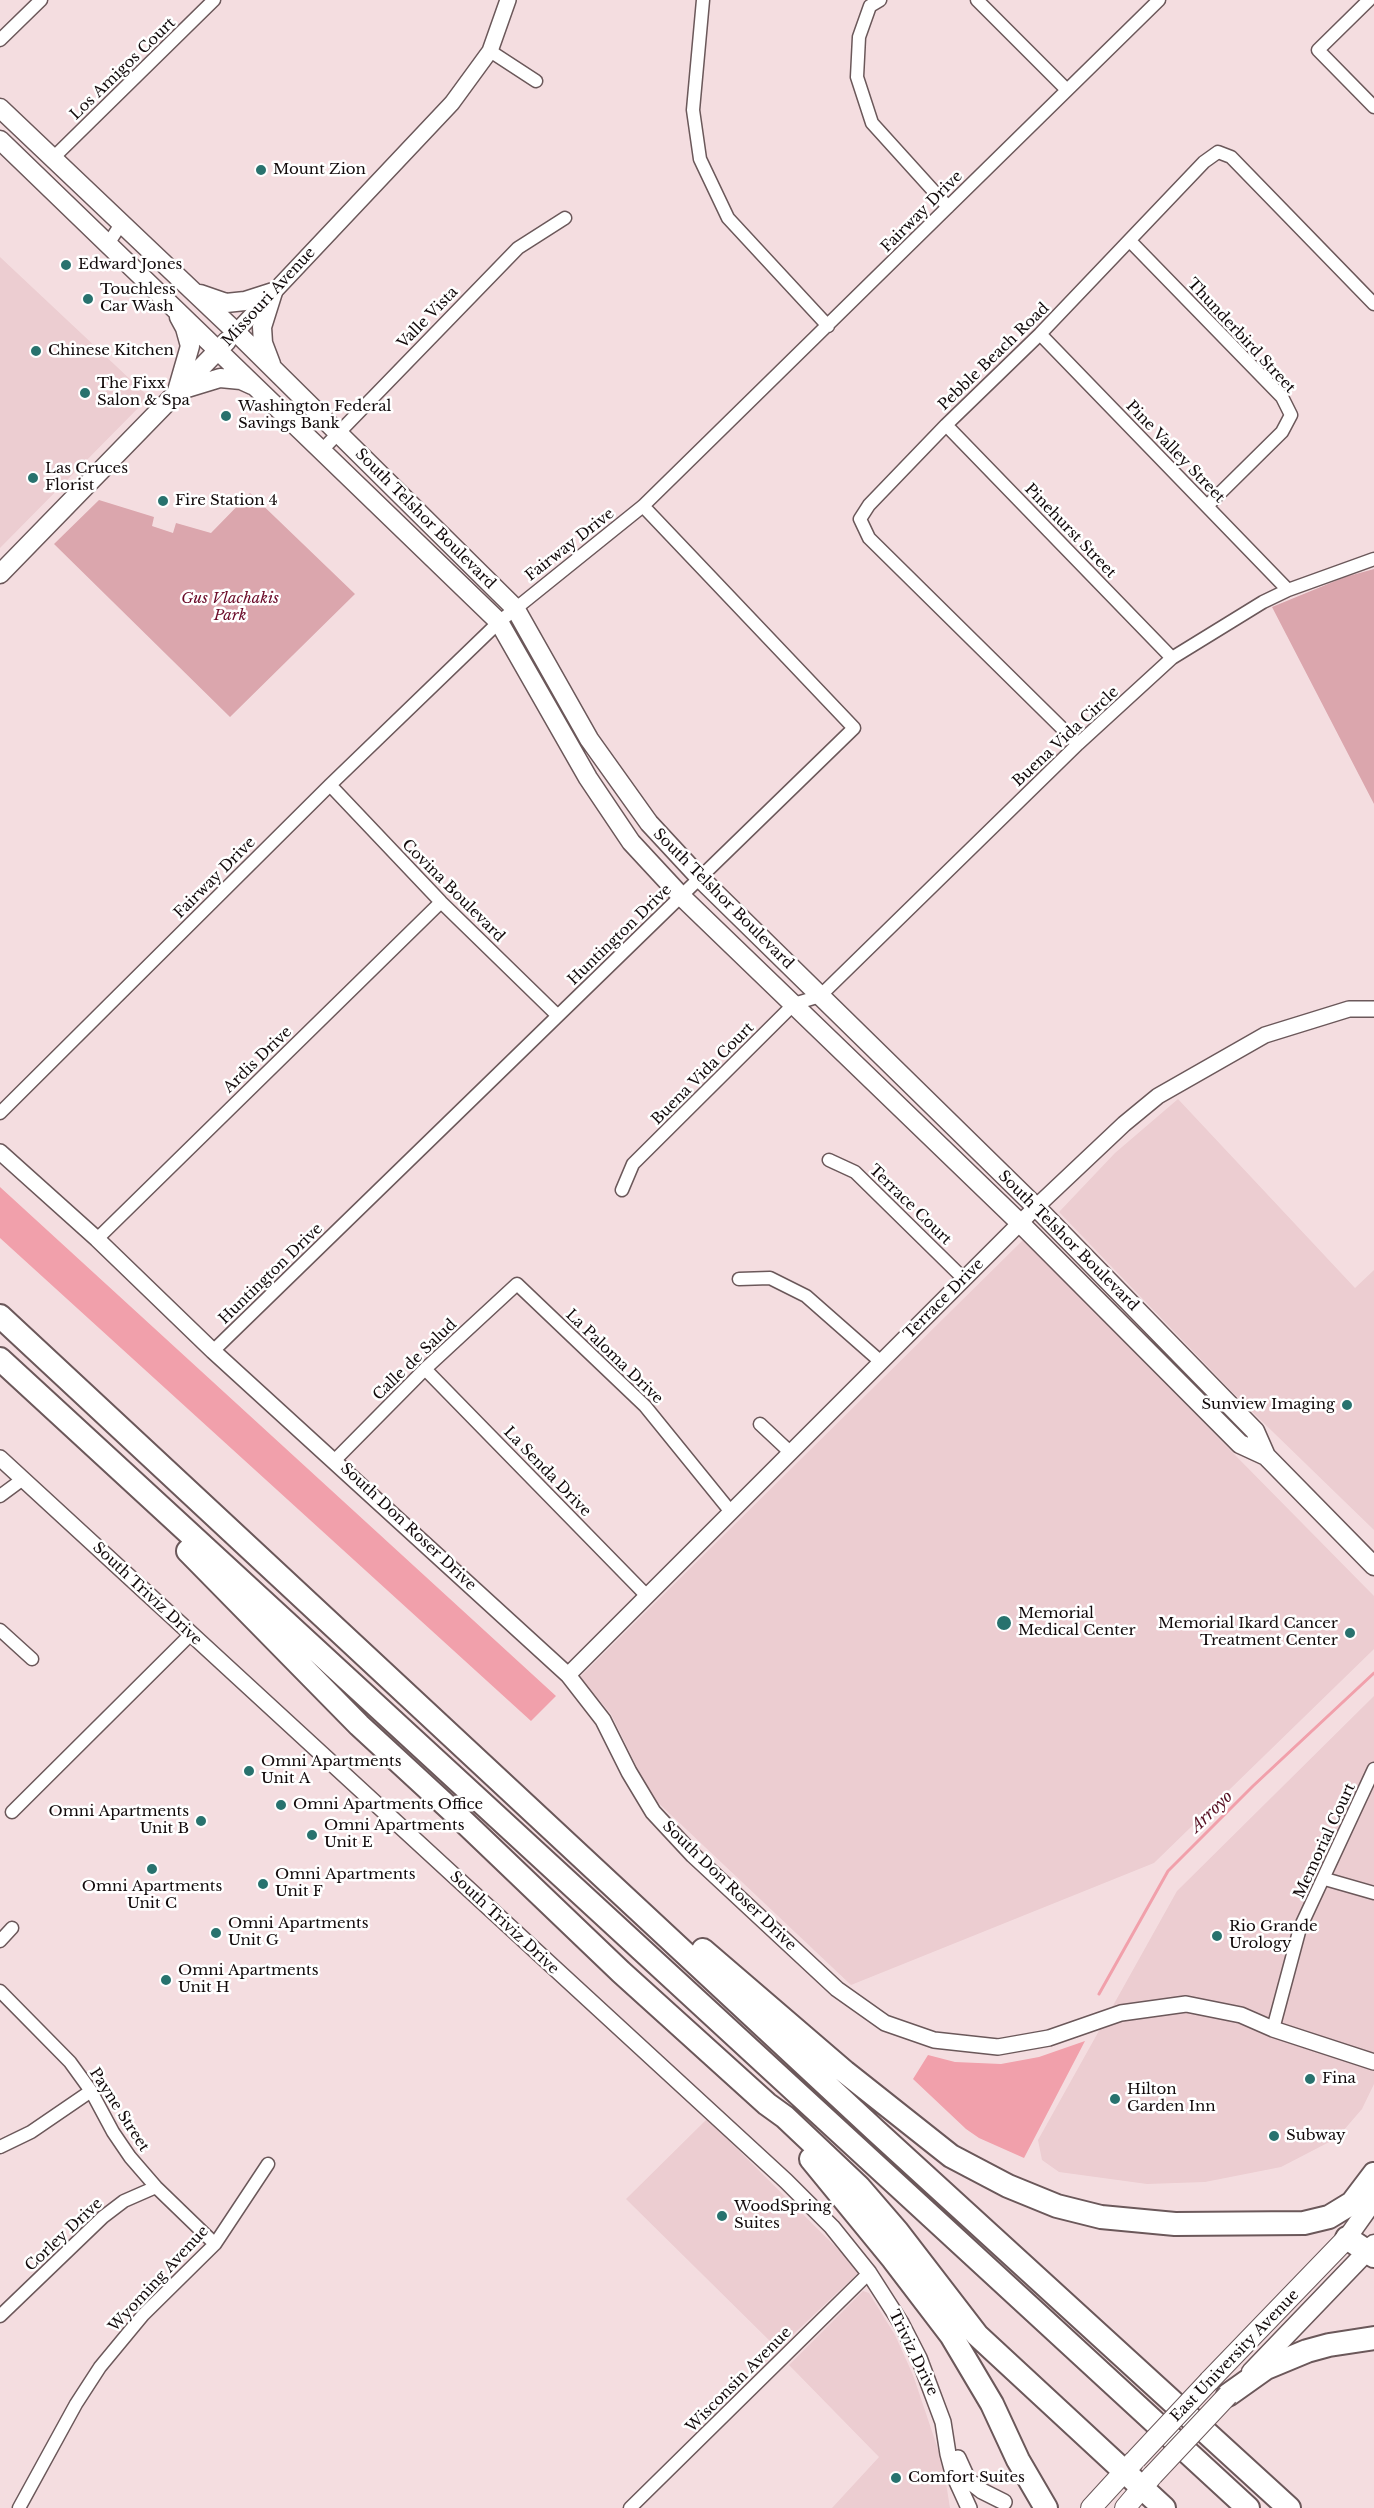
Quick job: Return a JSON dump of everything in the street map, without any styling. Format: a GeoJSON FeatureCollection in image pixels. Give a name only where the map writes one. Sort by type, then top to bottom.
{"type":"FeatureCollection","features":[{"type":"Feature","properties":{"kind":"highway"},"geometry":{"type":"LineString","coordinates":[[0,1316],[875,2130],[1287,2504]]}},
{"type":"Feature","properties":{"kind":"highway"},"geometry":{"type":"LineString","coordinates":[[0,1359],[1248,2508]]}},
{"type":"Feature","properties":{"kind":"highway"},"geometry":{"type":"LineString","coordinates":[[27,1384],[358,1725],[461,1819],[621,1972],[767,2104],[785,2117],[859,2187],[897,2231],[977,2335],[1131,2464],[1148,2481],[1164,2508]]}},
{"type":"Feature","properties":{"kind":"highway"},"geometry":{"type":"LineString","coordinates":[[562,1840],[668,1920],[897,2116],[951,2156],[1008,2186],[1057,2206],[1101,2217],[1175,2224],[1304,2223],[1329,2217],[1352,2203],[1374,2174]]}},
{"type":"Feature","properties":{"kind":"highway"},"geometry":{"type":"LineString","coordinates":[[767,2104],[893,2259],[951,2335],[992,2404],[1018,2460],[1046,2508]]}},
{"type":"Feature","properties":{"kind":"highway"},"geometry":{"type":"LineString","coordinates":[[1347,2238],[1372,2251]]}},
{"type":"Feature","properties":{"kind":"highway"},"geometry":{"type":"LineString","coordinates":[[1228,2395],[1266,2368],[1307,2351],[1374,2338]]}},
{"type":"Feature","properties":{"kind":"main road","name":"South Telshor Boulevard"},"geometry":{"type":"LineString","coordinates":[[0,108],[236,332],[515,608],[590,739],[649,823],[700,878],[1036,1207],[1255,1431],[1266,1455],[1374,1566]]}},
{"type":"Feature","properties":{"kind":"main road","name":"South Telshor Boulevard"},"geometry":{"type":"LineString","coordinates":[[0,140],[499,622],[594,788],[631,842],[682,897],[1020,1223],[1240,1444],[1266,1455]]}},
{"type":"Feature","properties":{"kind":"main road"},"geometry":{"type":"LineString","coordinates":[[194,292],[226,303],[245,301],[273,292]]}},
{"type":"Feature","properties":{"kind":"main road"},"geometry":{"type":"LineString","coordinates":[[273,292],[262,327],[263,343],[273,369]]}},
{"type":"Feature","properties":{"kind":"main road"},"geometry":{"type":"LineString","coordinates":[[172,305],[185,328],[190,346],[178,392]]}},
{"type":"Feature","properties":{"kind":"main road","name":"Missouri Avenue"},"geometry":{"type":"LineString","coordinates":[[0,574],[236,332]]}},
{"type":"Feature","properties":{"kind":"main road"},"geometry":{"type":"LineString","coordinates":[[178,392],[220,378],[241,380],[256,386]]}},
{"type":"Feature","properties":{"kind":"main road"},"geometry":{"type":"LineString","coordinates":[[1205,1409],[1219,1395]]}},
{"type":"Feature","properties":{"kind":"main road","name":"East University Avenue"},"geometry":{"type":"LineString","coordinates":[[1091,2508],[1347,2238],[1374,2200]]}},
{"type":"Feature","properties":{"kind":"main road","name":"East University Avenue"},"geometry":{"type":"LineString","coordinates":[[1125,2508],[1228,2395],[1372,2251]]}},
{"type":"Feature","properties":{"kind":"street"},"geometry":{"type":"LineString","coordinates":[[0,40],[41,0]]}},
{"type":"Feature","properties":{"kind":"street","name":"Los Amigos Court"},"geometry":{"type":"LineString","coordinates":[[52,159],[214,0]]}},
{"type":"Feature","properties":{"kind":"street","name":"Missouri Avenue"},"geometry":{"type":"LineString","coordinates":[[236,332],[452,103],[490,51],[508,0]]}},
{"type":"Feature","properties":{"kind":"street"},"geometry":{"type":"LineString","coordinates":[[703,0],[693,110],[700,159],[728,218],[828,326]]}},
{"type":"Feature","properties":{"kind":"street"},"geometry":{"type":"LineString","coordinates":[[880,0],[870,6],[859,38],[857,77],[872,123],[948,207]]}},
{"type":"Feature","properties":{"kind":"street"},"geometry":{"type":"LineString","coordinates":[[977,0],[1067,90]]}},
{"type":"Feature","properties":{"kind":"street","name":"Fairway Drive"},"geometry":{"type":"LineString","coordinates":[[0,1113],[330,785],[499,622],[643,506],[1159,0]]}},
{"type":"Feature","properties":{"kind":"street"},"geometry":{"type":"LineString","coordinates":[[1369,0],[1318,50],[1374,107]]}},
{"type":"Feature","properties":{"kind":"street"},"geometry":{"type":"LineString","coordinates":[[490,51],[536,81]]}},
{"type":"Feature","properties":{"kind":"street","name":"Pebble Beach Road"},"geometry":{"type":"LineString","coordinates":[[1078,744],[870,538],[860,519],[869,505],[946,425],[1040,334],[1204,162],[1218,152],[1231,157],[1374,304]]}},
{"type":"Feature","properties":{"kind":"street","name":"Valle Vista"},"geometry":{"type":"LineString","coordinates":[[322,450],[518,248],[564,218]]}},
{"type":"Feature","properties":{"kind":"street"},"geometry":{"type":"LineString","coordinates":[[108,244],[121,224]]}},
{"type":"Feature","properties":{"kind":"street","name":"Thunderbird Street"},"geometry":{"type":"LineString","coordinates":[[1130,241],[1281,397],[1291,415],[1282,432],[1207,506]]}},
{"type":"Feature","properties":{"kind":"street","name":"Pine Valley Street"},"geometry":{"type":"LineString","coordinates":[[1040,334],[1288,590]]}},
{"type":"Feature","properties":{"kind":"street","name":"Pinehurst Street"},"geometry":{"type":"LineString","coordinates":[[946,425],[1172,658]]}},
{"type":"Feature","properties":{"kind":"street","name":"Huntington Drive"},"geometry":{"type":"LineString","coordinates":[[213,1351],[854,728],[643,506]]}},
{"type":"Feature","properties":{"kind":"street","name":"Buena Vida Circle"},"geometry":{"type":"LineString","coordinates":[[820,996],[1078,744],[1172,658],[1263,602],[1288,590],[1374,560]]}},
{"type":"Feature","properties":{"kind":"street","name":"Covina Boulevard"},"geometry":{"type":"LineString","coordinates":[[330,785],[441,902],[557,1015]]}},
{"type":"Feature","properties":{"kind":"street","name":"Ardis Drive"},"geometry":{"type":"LineString","coordinates":[[97,1239],[441,902]]}},
{"type":"Feature","properties":{"kind":"street","name":"Buena Vida Court"},"geometry":{"type":"LineString","coordinates":[[622,1190],[633,1164],[794,1004],[820,996]]}},
{"type":"Feature","properties":{"kind":"street","name":"Terrace Drive"},"geometry":{"type":"LineString","coordinates":[[568,1675],[1036,1207],[1124,1124],[1173,1086],[1265,1035],[1348,1009],[1374,1009]]}},
{"type":"Feature","properties":{"kind":"street","name":"South Don Roser Drive"},"geometry":{"type":"LineString","coordinates":[[0,1152],[97,1239],[213,1351],[568,1675],[603,1720],[629,1772],[653,1812],[693,1855],[837,1989],[885,2023],[934,2040],[998,2047],[1049,2038],[1121,2013],[1186,2004],[1241,2015],[1273,2029],[1374,2062]]}},
{"type":"Feature","properties":{"kind":"street","name":"Terrace Court"},"geometry":{"type":"LineString","coordinates":[[829,1160],[855,1172],[964,1279]]}},
{"type":"Feature","properties":{"kind":"street"},"geometry":{"type":"LineString","coordinates":[[739,1279],[770,1278],[806,1296],[881,1362]]}},
{"type":"Feature","properties":{"kind":"street","name":"Calle de Salud"},"geometry":{"type":"LineString","coordinates":[[335,1460],[425,1369],[517,1284]]}},
{"type":"Feature","properties":{"kind":"street","name":"La Paloma Drive"},"geometry":{"type":"LineString","coordinates":[[517,1284],[645,1406],[731,1512]]}},
{"type":"Feature","properties":{"kind":"street","name":"La Senda Drive"},"geometry":{"type":"LineString","coordinates":[[425,1369],[648,1596]]}},
{"type":"Feature","properties":{"kind":"street"},"geometry":{"type":"LineString","coordinates":[[760,1424],[791,1453]]}},
{"type":"Feature","properties":{"kind":"street","name":"South Triviz Drive"},"geometry":{"type":"LineString","coordinates":[[0,1458],[786,2181],[832,2227],[869,2272]]}},
{"type":"Feature","properties":{"kind":"street"},"geometry":{"type":"LineString","coordinates":[[0,1496],[23,1479]]}},
{"type":"Feature","properties":{"kind":"street"},"geometry":{"type":"LineString","coordinates":[[0,1630],[32,1659]]}},
{"type":"Feature","properties":{"kind":"street"},"geometry":{"type":"LineString","coordinates":[[12,1812],[191,1634]]}},
{"type":"Feature","properties":{"kind":"street","name":"Memorial Court"},"geometry":{"type":"LineString","coordinates":[[1273,2029],[1300,1928],[1325,1879],[1374,1769]]}},
{"type":"Feature","properties":{"kind":"street"},"geometry":{"type":"LineString","coordinates":[[1325,1879],[1374,1893]]}},
{"type":"Feature","properties":{"kind":"street"},"geometry":{"type":"LineString","coordinates":[[0,1941],[12,1928]]}},
{"type":"Feature","properties":{"kind":"street","name":"Payne Street"},"geometry":{"type":"LineString","coordinates":[[0,1991],[70,2062],[91,2091],[113,2132],[156,2187],[215,2244]]}},
{"type":"Feature","properties":{"kind":"street"},"geometry":{"type":"LineString","coordinates":[[0,2146],[31,2132],[91,2091]]}},
{"type":"Feature","properties":{"kind":"street","name":"Wyoming Avenue"},"geometry":{"type":"LineString","coordinates":[[19,2508],[76,2404],[100,2367],[143,2315],[215,2244],[268,2164]]}},
{"type":"Feature","properties":{"kind":"street","name":"Corley Drive"},"geometry":{"type":"LineString","coordinates":[[0,2316],[103,2217],[124,2201],[156,2187]]}},
{"type":"Feature","properties":{"kind":"street","name":"Triviz Drive"},"geometry":{"type":"LineString","coordinates":[[869,2272],[897,2315],[919,2358],[935,2397],[953,2474],[969,2508]]}},
{"type":"Feature","properties":{"kind":"street","name":"Wisconsin Avenue"},"geometry":{"type":"LineString","coordinates":[[630,2508],[869,2272]]}},
{"type":"Feature","properties":{"kind":"street","name":"Triviz Drive"},"geometry":{"type":"LineString","coordinates":[[946,2438],[968,2480],[982,2491],[1008,2505]]}},
{"type":"Feature","properties":{"kind":"street"},"geometry":{"type":"LineString","coordinates":[[976,2508],[992,2500],[1008,2505]]}},
{"type":"Feature","properties":{"kind":"shaded area"},"geometry":{"type":"Polygon","coordinates":[[[0,257],[149,397],[0,548],[0,257]]]}},
{"type":"Feature","properties":{"kind":"shaded area"},"geometry":{"type":"Polygon","coordinates":[[[1178,1099],[1355,1288],[1374,1270],[1374,1530],[1240,1400],[1059,1212],[1115,1153],[1178,1099]]]}},
{"type":"Feature","properties":{"kind":"shaded area"},"geometry":{"type":"Polygon","coordinates":[[[0,1187],[556,1696],[531,1721],[0,1238],[0,1187]]]}},
{"type":"Feature","properties":{"kind":"shaded area","name":"Memorial Medical Center"},"geometry":{"type":"Polygon","coordinates":[[[1023,1240],[1374,1596],[1374,1649],[1154,1863],[851,1985],[651,1796],[611,1714],[580,1677],[1023,1240]]]}},
{"type":"Feature","properties":{"kind":"shaded area"},"geometry":{"type":"Polygon","coordinates":[[[1374,1696],[1374,2084],[1362,2109],[1337,2138],[1281,2167],[1205,2182],[1147,2184],[1059,2172],[1042,2160],[1038,2140],[1177,1891],[1374,1696]]]}},
{"type":"Feature","properties":{"kind":"shaded area"},"geometry":{"type":"Polygon","coordinates":[[[1085,2041],[1024,2158],[979,2138],[966,2129],[913,2079],[928,2055],[955,2062],[1001,2064],[1039,2057],[1085,2041]]]}},
{"type":"Feature","properties":{"kind":"shaded area"},"geometry":{"type":"Polygon","coordinates":[[[707,2119],[860,2271],[778,2349],[626,2199],[707,2119]]]}},
{"type":"Feature","properties":{"kind":"shaded area"},"geometry":{"type":"Polygon","coordinates":[[[863,2291],[869,2293],[895,2335],[913,2375],[943,2464],[950,2508],[832,2508],[879,2457],[789,2365],[863,2291]]]}},
{"type":"Feature","properties":{"kind":"green space","name":"Gus Vlachakis Park"},"geometry":{"type":"Polygon","coordinates":[[[250,493],[355,594],[230,717],[54,544],[99,500],[154,517],[152,526],[173,533],[176,523],[211,533],[250,493]]]}},
{"type":"Feature","properties":{"kind":"green space"},"geometry":{"type":"Polygon","coordinates":[[[1374,569],[1374,804],[1272,607],[1345,577],[1374,569]]]}},
{"type":"Feature","properties":{"kind":"waterway","name":"Arroyo"},"geometry":{"type":"LineString","coordinates":[[1099,1994],[1168,1871],[1253,1786],[1374,1673]]}},
{"type":"Feature","properties":{"kind":"place","name":"Mount Zion"},"geometry":{"type":"Point","coordinates":[261,170]}},
{"type":"Feature","properties":{"kind":"place","name":"Edward Jones"},"geometry":{"type":"Point","coordinates":[66,265]}},
{"type":"Feature","properties":{"kind":"place","name":"Touchless Car Wash"},"geometry":{"type":"Point","coordinates":[88,299]}},
{"type":"Feature","properties":{"kind":"place","name":"Chinese Kitchen"},"geometry":{"type":"Point","coordinates":[36,351]}},
{"type":"Feature","properties":{"kind":"place","name":"The Fixx Salon & Spa"},"geometry":{"type":"Point","coordinates":[85,393]}},
{"type":"Feature","properties":{"kind":"place","name":"Washington Federal Savings Bank"},"geometry":{"type":"Point","coordinates":[226,416]}},
{"type":"Feature","properties":{"kind":"place","name":"Las Cruces Florist"},"geometry":{"type":"Point","coordinates":[33,478]}},
{"type":"Feature","properties":{"kind":"place","name":"Fire Station 4"},"geometry":{"type":"Point","coordinates":[163,501]}},
{"type":"Feature","properties":{"kind":"place","name":"Sunview Imaging"},"geometry":{"type":"Point","coordinates":[1347,1405]}},
{"type":"Feature","properties":{"kind":"place","name":"Memorial Medical Center"},"geometry":{"type":"Point","coordinates":[1004,1623]}},
{"type":"Feature","properties":{"kind":"place","name":"Memorial Ikard Cancer Treatment Center"},"geometry":{"type":"Point","coordinates":[1350,1633]}},
{"type":"Feature","properties":{"kind":"place","name":"Omni Apartments Unit A"},"geometry":{"type":"Point","coordinates":[249,1771]}},
{"type":"Feature","properties":{"kind":"place","name":"Omni Apartments Office"},"geometry":{"type":"Point","coordinates":[281,1805]}},
{"type":"Feature","properties":{"kind":"place","name":"Omni Apartments Unit B"},"geometry":{"type":"Point","coordinates":[201,1821]}},
{"type":"Feature","properties":{"kind":"place","name":"Omni Apartments Unit E"},"geometry":{"type":"Point","coordinates":[312,1835]}},
{"type":"Feature","properties":{"kind":"place","name":"Omni Apartments Unit C"},"geometry":{"type":"Point","coordinates":[152,1869]}},
{"type":"Feature","properties":{"kind":"place","name":"Omni Apartments Unit F"},"geometry":{"type":"Point","coordinates":[263,1884]}},
{"type":"Feature","properties":{"kind":"place","name":"Omni Apartments Unit G"},"geometry":{"type":"Point","coordinates":[216,1933]}},
{"type":"Feature","properties":{"kind":"place","name":"Rio Grande Urology"},"geometry":{"type":"Point","coordinates":[1217,1936]}},
{"type":"Feature","properties":{"kind":"place","name":"Omni Apartments Unit H"},"geometry":{"type":"Point","coordinates":[166,1980]}},
{"type":"Feature","properties":{"kind":"place","name":"Fina"},"geometry":{"type":"Point","coordinates":[1310,2079]}},
{"type":"Feature","properties":{"kind":"place","name":"Hilton Garden Inn"},"geometry":{"type":"Point","coordinates":[1115,2099]}},
{"type":"Feature","properties":{"kind":"place","name":"Subway"},"geometry":{"type":"Point","coordinates":[1274,2136]}},
{"type":"Feature","properties":{"kind":"place","name":"WoodSpring Suites"},"geometry":{"type":"Point","coordinates":[722,2216]}},
{"type":"Feature","properties":{"kind":"place","name":"Comfort Suites"},"geometry":{"type":"Point","coordinates":[896,2478]}}]}
